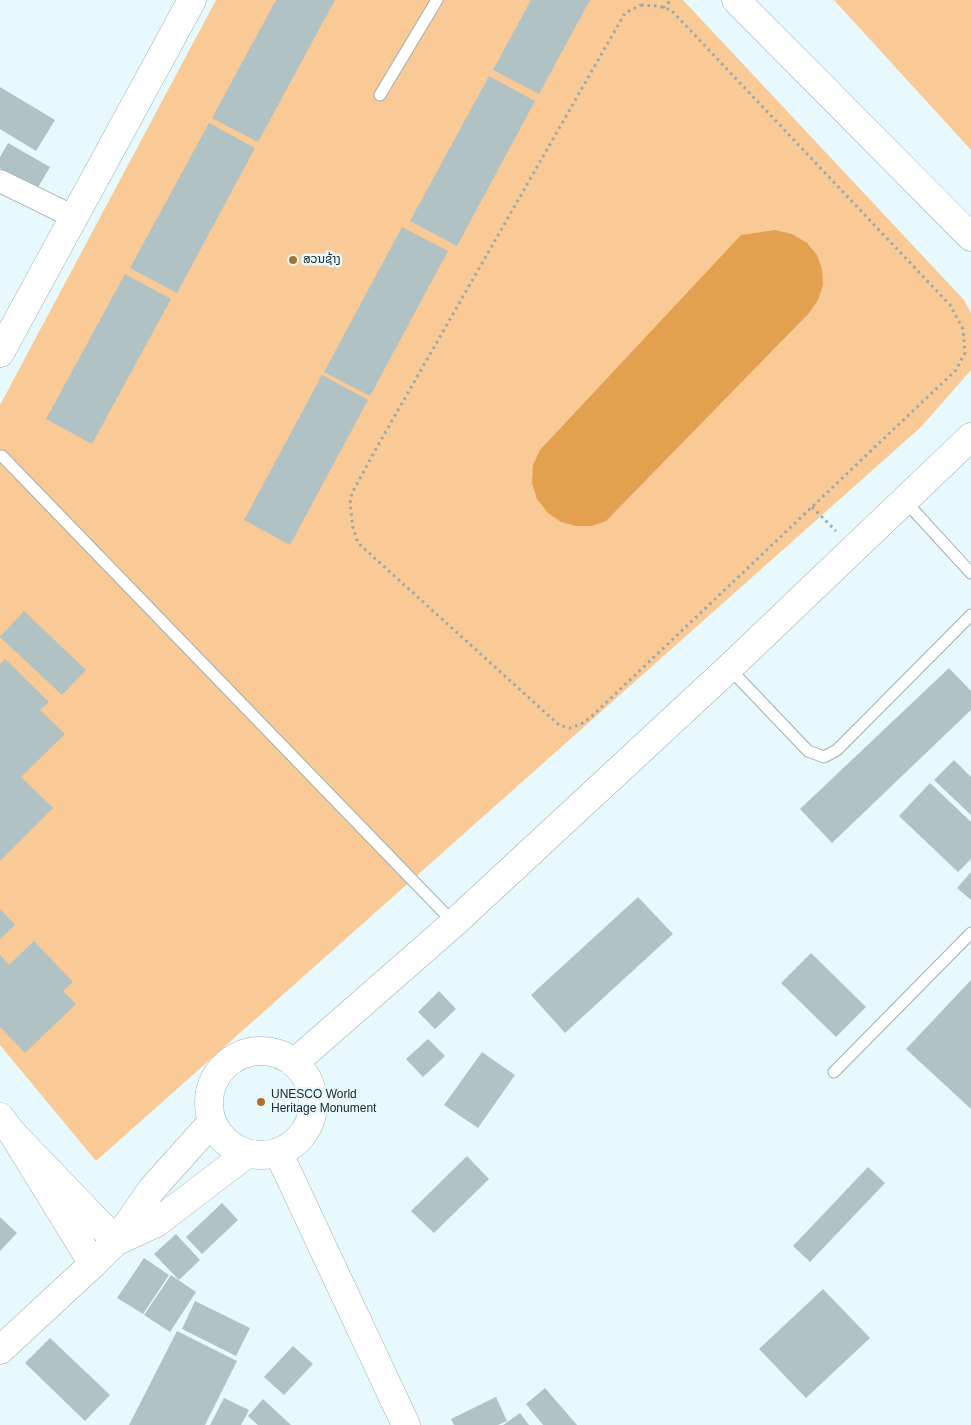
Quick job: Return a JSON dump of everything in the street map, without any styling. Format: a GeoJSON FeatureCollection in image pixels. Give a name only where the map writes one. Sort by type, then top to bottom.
{"type":"FeatureCollection","features":[{"type":"Feature","properties":{"kind":"main road"},"geometry":{"type":"LineString","coordinates":[[0,353],[192,0]]}},
{"type":"Feature","properties":{"kind":"main road"},"geometry":{"type":"LineString","coordinates":[[736,0],[971,237]]}},
{"type":"Feature","properties":{"kind":"main road"},"geometry":{"type":"LineString","coordinates":[[294,1063],[454,923],[729,668],[971,437]]}},
{"type":"Feature","properties":{"kind":"main road"},"geometry":{"type":"LineString","coordinates":[[265,1051],[285,1057],[294,1063],[301,1070],[311,1087],[313,1107],[302,1135],[287,1148],[278,1152],[258,1155],[238,1150],[223,1138],[212,1122],[209,1106],[213,1081],[226,1064],[244,1054],[265,1051]]}},
{"type":"Feature","properties":{"kind":"main road"},"geometry":{"type":"LineString","coordinates":[[0,1350],[116,1242],[152,1189],[212,1122]]}},
{"type":"Feature","properties":{"kind":"main road"},"geometry":{"type":"LineString","coordinates":[[7,1125],[116,1242]]}},
{"type":"Feature","properties":{"kind":"main road"},"geometry":{"type":"LineString","coordinates":[[7,1125],[93,1264]]}},
{"type":"Feature","properties":{"kind":"main road"},"geometry":{"type":"LineString","coordinates":[[278,1152],[406,1425]]}},
{"type":"Feature","properties":{"kind":"main road"},"geometry":{"type":"LineString","coordinates":[[116,1242],[156,1223],[248,1153]]}},
{"type":"Feature","properties":{"kind":"street"},"geometry":{"type":"LineString","coordinates":[[0,181],[74,217]]}},
{"type":"Feature","properties":{"kind":"lane"},"geometry":{"type":"LineString","coordinates":[[380,95],[437,0]]}},
{"type":"Feature","properties":{"kind":"lane"},"geometry":{"type":"LineString","coordinates":[[2,456],[454,923]]}},
{"type":"Feature","properties":{"kind":"lane"},"geometry":{"type":"LineString","coordinates":[[905,501],[971,574]]}},
{"type":"Feature","properties":{"kind":"lane"},"geometry":{"type":"LineString","coordinates":[[729,668],[808,751],[824,757],[837,750],[971,615]]}},
{"type":"Feature","properties":{"kind":"lane"},"geometry":{"type":"LineString","coordinates":[[834,1072],[971,933]]}},
{"type":"Feature","properties":{"kind":"path"},"geometry":{"type":"LineString","coordinates":[[663,8],[671,0]]}},
{"type":"Feature","properties":{"kind":"path"},"geometry":{"type":"LineString","coordinates":[[641,5],[663,8],[671,10],[950,306],[962,330],[965,353],[956,370],[591,718],[570,728],[559,725],[358,543],[353,528],[350,502],[352,493],[624,14],[641,5]]}},
{"type":"Feature","properties":{"kind":"path"},"geometry":{"type":"LineString","coordinates":[[812,507],[854,549]]}},
{"type":"Feature","properties":{"kind":"shaded area"},"geometry":{"type":"Polygon","coordinates":[[[216,0],[683,0],[964,300],[971,313],[971,370],[921,427],[96,1161],[0,1045],[0,405],[216,0]]]}},
{"type":"Feature","properties":{"kind":"shaded area"},"geometry":{"type":"Polygon","coordinates":[[[834,0],[971,0],[971,150],[834,0]]]}},
{"type":"Feature","properties":{"kind":"shaded area"},"geometry":{"type":"Polygon","coordinates":[[[775,230],[792,234],[807,243],[817,255],[822,269],[823,285],[818,300],[809,313],[606,521],[592,526],[576,526],[561,522],[548,513],[537,499],[532,483],[533,465],[540,450],[741,235],[775,230]]]}},
{"type":"Feature","properties":{"kind":"building"},"geometry":{"type":"Polygon","coordinates":[[[276,0],[335,0],[258,142],[212,118],[276,0]]]}},
{"type":"Feature","properties":{"kind":"building"},"geometry":{"type":"Polygon","coordinates":[[[531,0],[590,0],[539,94],[493,70],[531,0]]]}},
{"type":"Feature","properties":{"kind":"building"},"geometry":{"type":"Polygon","coordinates":[[[489,76],[535,101],[457,246],[410,221],[489,76]]]}},
{"type":"Feature","properties":{"kind":"building"},"geometry":{"type":"Polygon","coordinates":[[[0,87],[55,120],[36,151],[0,129],[0,87]]]}},
{"type":"Feature","properties":{"kind":"building"},"geometry":{"type":"Polygon","coordinates":[[[209,123],[255,148],[177,293],[130,268],[209,123]]]}},
{"type":"Feature","properties":{"kind":"building"},"geometry":{"type":"Polygon","coordinates":[[[8,143],[50,167],[37,189],[0,168],[0,157],[8,143]]]}},
{"type":"Feature","properties":{"kind":"building"},"geometry":{"type":"Polygon","coordinates":[[[402,227],[448,251],[370,396],[324,372],[402,227]]]}},
{"type":"Feature","properties":{"kind":"building"},"geometry":{"type":"Polygon","coordinates":[[[125,274],[171,299],[92,444],[46,419],[125,274]]]}},
{"type":"Feature","properties":{"kind":"building"},"geometry":{"type":"Polygon","coordinates":[[[322,375],[368,400],[290,545],[244,520],[322,375]]]}},
{"type":"Feature","properties":{"kind":"building"},"geometry":{"type":"Polygon","coordinates":[[[24,611],[86,670],[62,695],[0,637],[24,611]]]}},
{"type":"Feature","properties":{"kind":"building"},"geometry":{"type":"Polygon","coordinates":[[[5,659],[49,702],[40,710],[65,734],[21,777],[53,808],[0,861],[0,664],[5,659]]]}},
{"type":"Feature","properties":{"kind":"building"},"geometry":{"type":"Polygon","coordinates":[[[949,668],[971,691],[971,710],[832,843],[800,809],[949,668]]]}},
{"type":"Feature","properties":{"kind":"building"},"geometry":{"type":"Polygon","coordinates":[[[954,760],[971,777],[971,815],[934,780],[954,760]]]}},
{"type":"Feature","properties":{"kind":"building"},"geometry":{"type":"Polygon","coordinates":[[[930,783],[971,822],[971,859],[958,872],[899,816],[930,783]]]}},
{"type":"Feature","properties":{"kind":"building"},"geometry":{"type":"Polygon","coordinates":[[[971,872],[971,900],[957,888],[971,872]]]}},
{"type":"Feature","properties":{"kind":"building"},"geometry":{"type":"Polygon","coordinates":[[[638,897],[673,934],[565,1033],[531,995],[638,897]]]}},
{"type":"Feature","properties":{"kind":"building"},"geometry":{"type":"Polygon","coordinates":[[[0,909],[15,925],[0,939],[0,909]]]}},
{"type":"Feature","properties":{"kind":"building"},"geometry":{"type":"Polygon","coordinates":[[[34,941],[73,982],[63,991],[76,1004],[25,1053],[0,1027],[0,955],[9,965],[34,941]]]}},
{"type":"Feature","properties":{"kind":"building"},"geometry":{"type":"Polygon","coordinates":[[[811,953],[866,1007],[836,1037],[781,983],[811,953]]]}},
{"type":"Feature","properties":{"kind":"building"},"geometry":{"type":"Polygon","coordinates":[[[971,980],[971,1109],[906,1049],[971,980]]]}},
{"type":"Feature","properties":{"kind":"building"},"geometry":{"type":"Polygon","coordinates":[[[439,991],[456,1009],[435,1029],[418,1012],[439,991]]]}},
{"type":"Feature","properties":{"kind":"building"},"geometry":{"type":"Polygon","coordinates":[[[428,1039],[445,1056],[423,1077],[406,1059],[428,1039]]]}},
{"type":"Feature","properties":{"kind":"building"},"geometry":{"type":"Polygon","coordinates":[[[482,1052],[515,1075],[478,1128],[444,1105],[482,1052]]]}},
{"type":"Feature","properties":{"kind":"building"},"geometry":{"type":"Polygon","coordinates":[[[467,1156],[489,1179],[434,1233],[411,1211],[467,1156]]]}},
{"type":"Feature","properties":{"kind":"building"},"geometry":{"type":"Polygon","coordinates":[[[868,1167],[885,1183],[810,1262],[793,1246],[868,1167]]]}},
{"type":"Feature","properties":{"kind":"building"},"geometry":{"type":"Polygon","coordinates":[[[222,1203],[238,1220],[202,1254],[186,1237],[222,1203]]]}},
{"type":"Feature","properties":{"kind":"building"},"geometry":{"type":"Polygon","coordinates":[[[0,1217],[17,1233],[0,1251],[0,1217]]]}},
{"type":"Feature","properties":{"kind":"building"},"geometry":{"type":"Polygon","coordinates":[[[176,1234],[200,1260],[179,1280],[154,1254],[176,1234]]]}},
{"type":"Feature","properties":{"kind":"building"},"geometry":{"type":"Polygon","coordinates":[[[144,1258],[169,1275],[143,1314],[117,1298],[144,1258]]]}},
{"type":"Feature","properties":{"kind":"building"},"geometry":{"type":"Polygon","coordinates":[[[171,1275],[196,1292],[170,1332],[144,1315],[171,1275]]]}},
{"type":"Feature","properties":{"kind":"building"},"geometry":{"type":"Polygon","coordinates":[[[823,1289],[870,1338],[806,1398],[759,1349],[823,1289]]]}},
{"type":"Feature","properties":{"kind":"building"},"geometry":{"type":"Polygon","coordinates":[[[195,1301],[250,1328],[236,1356],[182,1329],[195,1301]]]}},
{"type":"Feature","properties":{"kind":"building"},"geometry":{"type":"Polygon","coordinates":[[[177,1331],[237,1361],[205,1425],[129,1425],[177,1331]]]}},
{"type":"Feature","properties":{"kind":"building"},"geometry":{"type":"Polygon","coordinates":[[[50,1338],[110,1395],[85,1421],[25,1363],[50,1338]]]}},
{"type":"Feature","properties":{"kind":"building"},"geometry":{"type":"Polygon","coordinates":[[[293,1346],[313,1364],[284,1395],[264,1377],[293,1346]]]}},
{"type":"Feature","properties":{"kind":"building"},"geometry":{"type":"Polygon","coordinates":[[[545,1388],[577,1425],[543,1425],[526,1404],[545,1388]]]}},
{"type":"Feature","properties":{"kind":"building"},"geometry":{"type":"Polygon","coordinates":[[[496,1397],[507,1421],[498,1425],[454,1425],[451,1419],[496,1397]]]}},
{"type":"Feature","properties":{"kind":"building"},"geometry":{"type":"Polygon","coordinates":[[[224,1398],[249,1410],[241,1425],[210,1425],[224,1398]]]}},
{"type":"Feature","properties":{"kind":"building"},"geometry":{"type":"Polygon","coordinates":[[[263,1399],[291,1425],[258,1425],[248,1416],[263,1399]]]}},
{"type":"Feature","properties":{"kind":"building"},"geometry":{"type":"Polygon","coordinates":[[[520,1413],[529,1425],[503,1425],[520,1413]]]}},
{"type":"Feature","properties":{"kind":"place","name":"ສວນຊ້າງ"},"geometry":{"type":"Point","coordinates":[293,260]}},
{"type":"Feature","properties":{"kind":"place","name":"UNESCO World Heritage Monument"},"geometry":{"type":"Point","coordinates":[261,1102]}}]}
